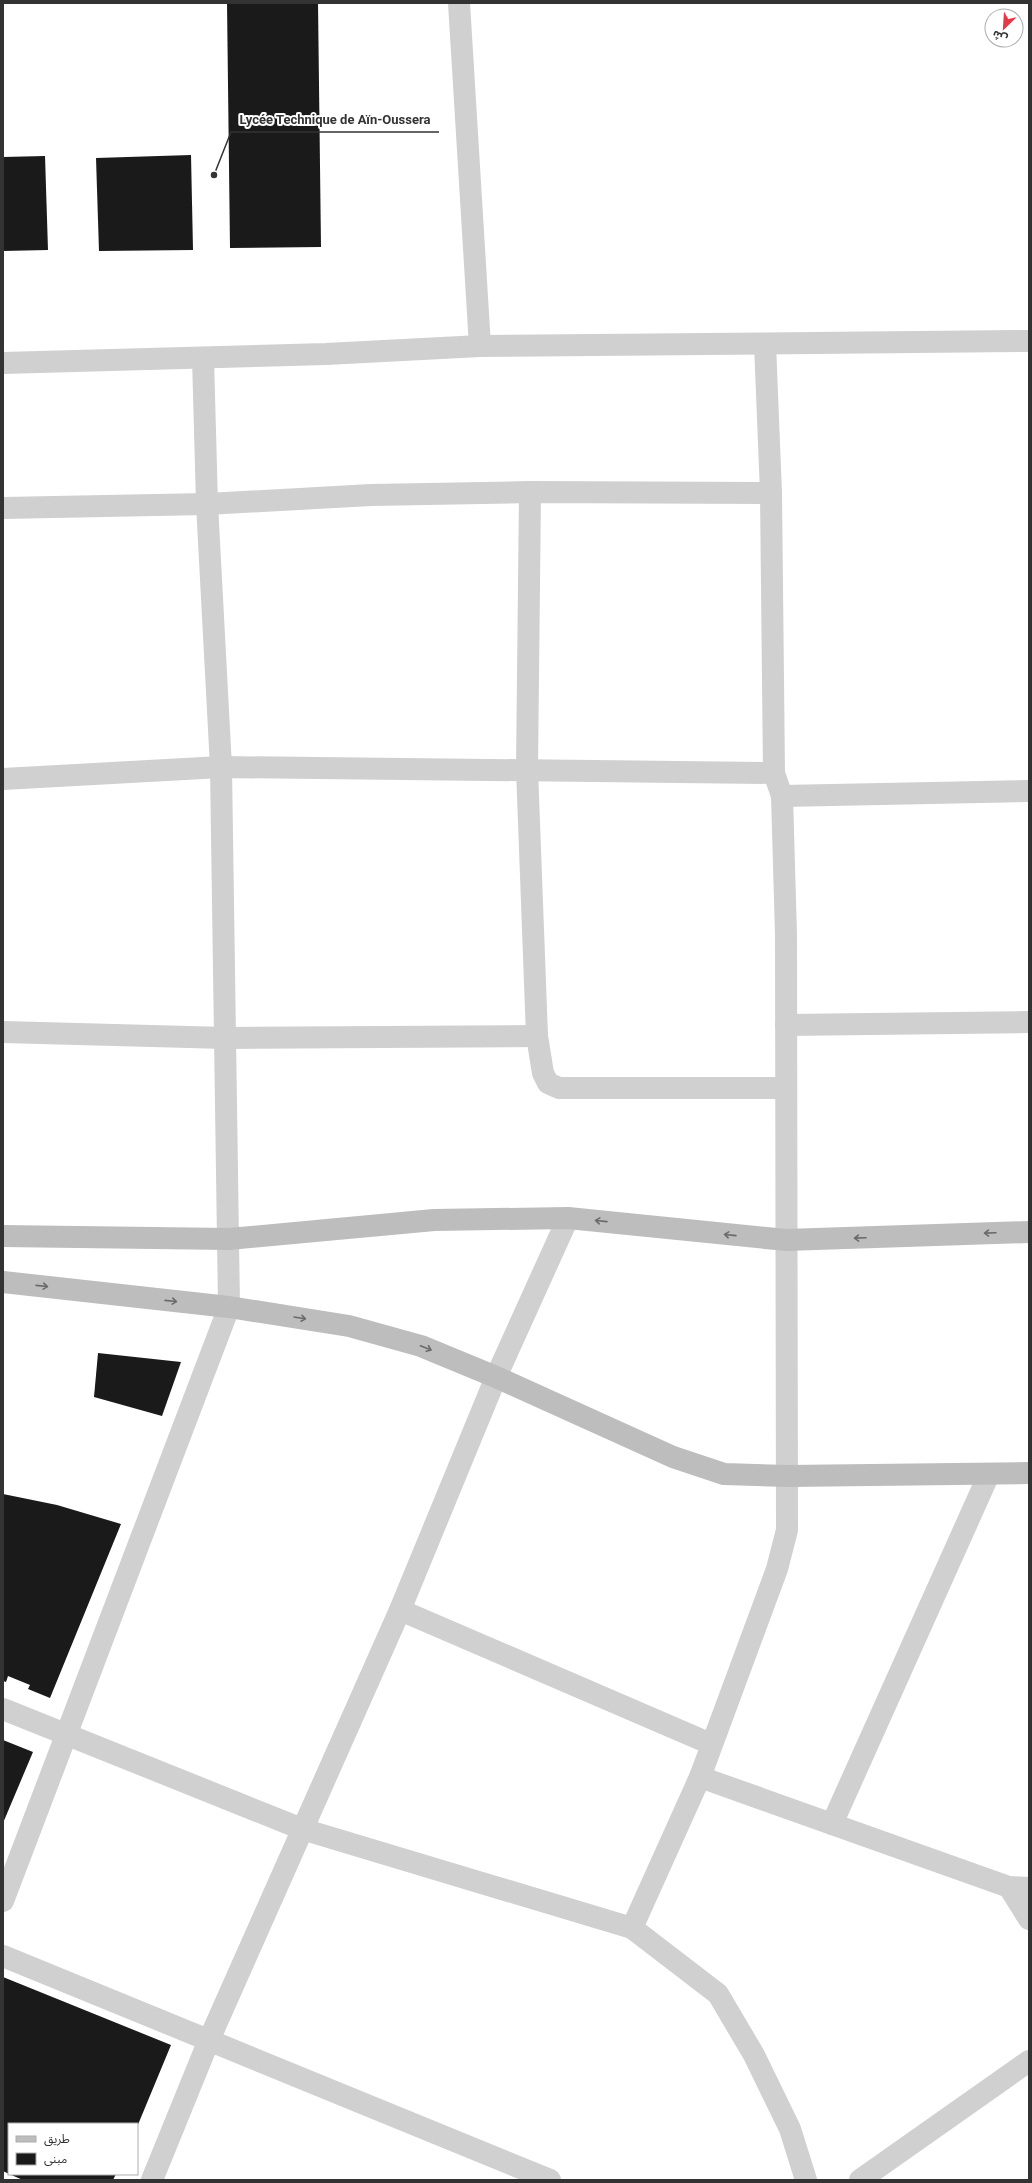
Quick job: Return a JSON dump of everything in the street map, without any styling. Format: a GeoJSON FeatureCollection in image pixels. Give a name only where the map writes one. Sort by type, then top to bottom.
{"type":"FeatureCollection","features":[{"type":"Feature","properties":{"kind":"street"},"geometry":{"type":"LineString","coordinates":[[459,3],[480,346]]}},
{"type":"Feature","properties":{"kind":"street"},"geometry":{"type":"LineString","coordinates":[[3,363],[203,358],[480,346],[1029,341]]}},
{"type":"Feature","properties":{"kind":"street"},"geometry":{"type":"LineString","coordinates":[[632,1928],[700,1777],[777,1569],[787,1530],[786,935],[782,796],[774,773],[771,493],[765,344]]}},
{"type":"Feature","properties":{"kind":"street"},"geometry":{"type":"LineString","coordinates":[[3,1901],[68,1734],[229,1307],[226,1038],[220,767],[207,504],[203,358]]}},
{"type":"Feature","properties":{"kind":"street"},"geometry":{"type":"LineString","coordinates":[[3,508],[207,504],[371,495],[530,492],[771,493]]}},
{"type":"Feature","properties":{"kind":"street"},"geometry":{"type":"LineString","coordinates":[[530,492],[527,769],[537,1036],[543,1073],[548,1083],[559,1088],[786,1088]]}},
{"type":"Feature","properties":{"kind":"street"},"geometry":{"type":"LineString","coordinates":[[3,779],[220,767],[527,769],[774,773]]}},
{"type":"Feature","properties":{"kind":"street"},"geometry":{"type":"LineString","coordinates":[[782,796],[1029,791]]}},
{"type":"Feature","properties":{"kind":"street"},"geometry":{"type":"LineString","coordinates":[[786,1025],[1029,1022]]}},
{"type":"Feature","properties":{"kind":"street"},"geometry":{"type":"LineString","coordinates":[[3,1032],[226,1038],[537,1036]]}},
{"type":"Feature","properties":{"kind":"street"},"geometry":{"type":"LineString","coordinates":[[152,2180],[209,2040],[400,1610],[496,1377],[568,1218]]}},
{"type":"Feature","properties":{"kind":"street"},"geometry":{"type":"LineString","coordinates":[[3,1236],[229,1239],[434,1220],[568,1218],[786,1240],[1029,1232]]}},
{"type":"Feature","properties":{"kind":"street"},"geometry":{"type":"LineString","coordinates":[[3,1282],[229,1307],[349,1326],[421,1346],[496,1377],[640,1443],[705,1469],[724,1474],[786,1476],[1029,1473]]}},
{"type":"Feature","properties":{"kind":"street"},"geometry":{"type":"LineString","coordinates":[[832,1824],[989,1474]]}},
{"type":"Feature","properties":{"kind":"street"},"geometry":{"type":"LineString","coordinates":[[400,1610],[711,1744]]}},
{"type":"Feature","properties":{"kind":"street"},"geometry":{"type":"LineString","coordinates":[[3,1709],[302,1829],[632,1928],[718,1994],[761,2068],[790,2129],[803,2177]]}},
{"type":"Feature","properties":{"kind":"street"},"geometry":{"type":"LineString","coordinates":[[700,1777],[832,1824],[1019,1887],[1029,1919]]}},
{"type":"Feature","properties":{"kind":"street"},"geometry":{"type":"LineString","coordinates":[[3,1956],[550,2180]]}},
{"type":"Feature","properties":{"kind":"street"},"geometry":{"type":"LineString","coordinates":[[860,2180],[1029,2061]]}},
{"type":"Feature","properties":{"kind":"building"},"geometry":{"type":"Polygon","coordinates":[[[227,3],[318,3],[321,247],[230,248],[227,3]]]}},
{"type":"Feature","properties":{"kind":"building"},"geometry":{"type":"Polygon","coordinates":[[[191,155],[193,250],[99,251],[96,158],[191,155]]]}},
{"type":"Feature","properties":{"kind":"building"},"geometry":{"type":"Polygon","coordinates":[[[45,156],[48,250],[3,251],[3,157],[45,156]]]}},
{"type":"Feature","properties":{"kind":"building"},"geometry":{"type":"Polygon","coordinates":[[[98,1353],[181,1362],[162,1416],[94,1397],[98,1353]]]}},
{"type":"Feature","properties":{"kind":"building"},"geometry":{"type":"Polygon","coordinates":[[[3,1494],[57,1505],[121,1524],[50,1698],[28,1689],[30,1685],[8,1676],[6,1682],[3,1681],[3,1494]]]}},
{"type":"Feature","properties":{"kind":"building"},"geometry":{"type":"Polygon","coordinates":[[[3,1740],[33,1752],[3,1823],[3,1740]]]}},
{"type":"Feature","properties":{"kind":"building"},"geometry":{"type":"Polygon","coordinates":[[[3,1977],[171,2045],[138,2125],[138,2123],[8,2123],[8,2174],[3,2171],[3,1977]]]}},
{"type":"Feature","properties":{"kind":"building"},"geometry":{"type":"Polygon","coordinates":[[[11,2175],[116,2175],[113,2180],[23,2180],[11,2175]]]}},
{"type":"Feature","properties":{"kind":"place","name":"Lycée Technique de Aïn-Oussera"},"geometry":{"type":"Point","coordinates":[214,175]}}]}
